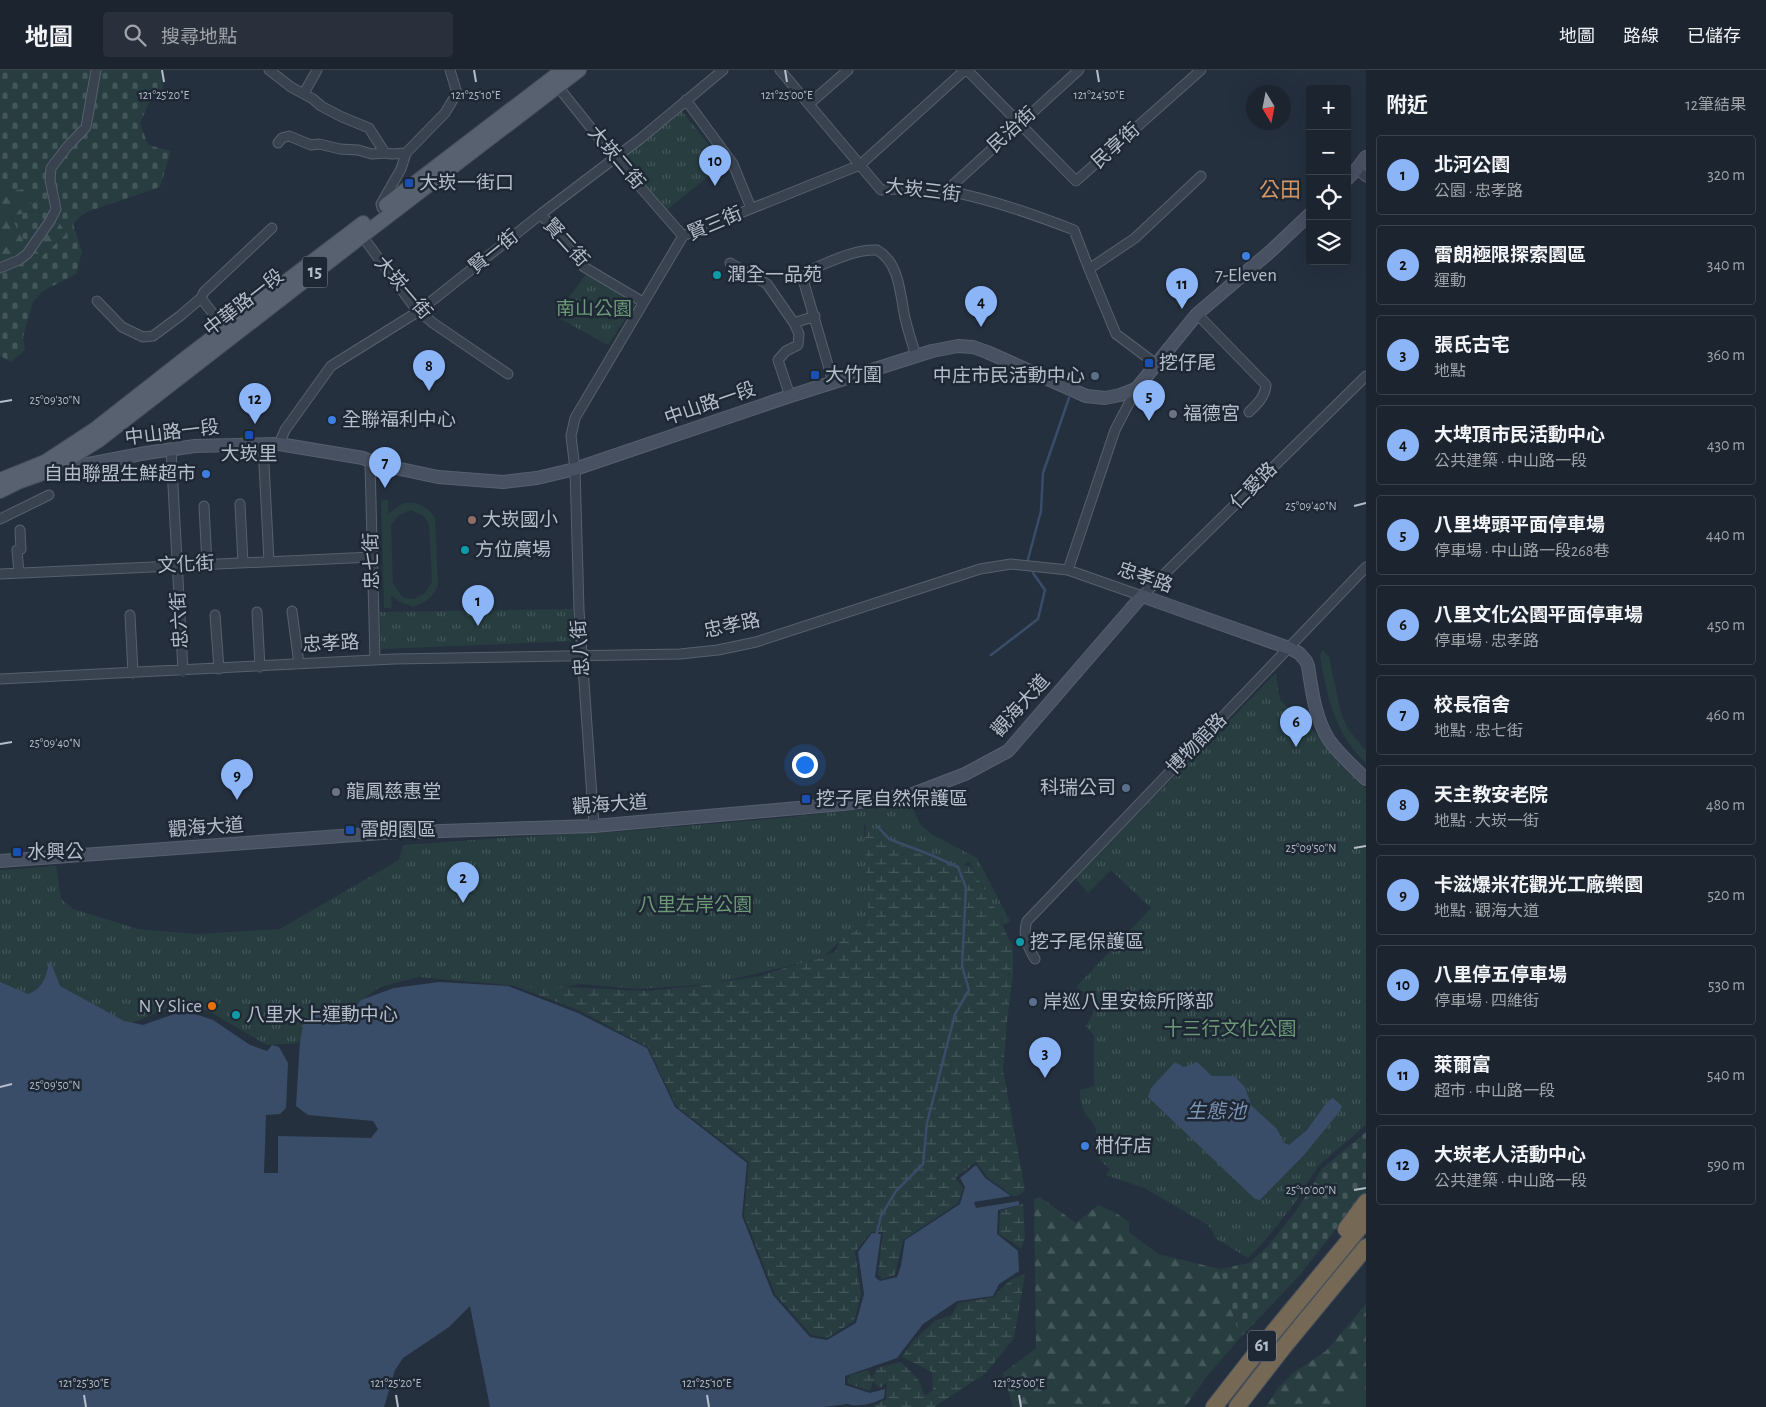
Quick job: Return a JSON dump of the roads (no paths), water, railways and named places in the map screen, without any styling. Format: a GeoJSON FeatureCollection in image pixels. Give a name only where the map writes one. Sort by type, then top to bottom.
{"type":"FeatureCollection","features":[{"type":"Feature","properties":{"kind":"highway"},"geometry":{"type":"LineString","coordinates":[[1312,1286],[1321,1259],[1366,1202]]}},
{"type":"Feature","properties":{"kind":"highway","name":"61"},"geometry":{"type":"LineString","coordinates":[[1214,1407],[1366,1220]]}},
{"type":"Feature","properties":{"kind":"highway","name":"61"},"geometry":{"type":"LineString","coordinates":[[1237,1407],[1366,1247]]}},
{"type":"Feature","properties":{"kind":"highway"},"geometry":{"type":"LineString","coordinates":[[1282,1349],[1301,1338],[1366,1265]]}},
{"type":"Feature","properties":{"kind":"main road","name":"中華路一段"},"geometry":{"type":"LineString","coordinates":[[555,83],[563,70]]}},
{"type":"Feature","properties":{"kind":"main road","name":"中華路一段"},"geometry":{"type":"LineString","coordinates":[[47,467],[99,440],[359,232],[555,83],[579,70]]}},
{"type":"Feature","properties":{"kind":"main road","name":"中華路一段"},"geometry":{"type":"LineString","coordinates":[[47,467],[224,328],[359,232]]}},
{"type":"Feature","properties":{"kind":"main road","name":"15"},"geometry":{"type":"LineString","coordinates":[[0,480],[47,467]]}},
{"type":"Feature","properties":{"kind":"main road","name":"15"},"geometry":{"type":"LineString","coordinates":[[0,491],[47,467]]}},
{"type":"Feature","properties":{"kind":"street"},"geometry":{"type":"LineString","coordinates":[[0,268],[19,260],[27,254],[56,209],[50,180],[52,168],[66,147],[86,127],[96,70]]}},
{"type":"Feature","properties":{"kind":"street"},"geometry":{"type":"LineString","coordinates":[[269,70],[321,106],[369,128],[385,153]]}},
{"type":"Feature","properties":{"kind":"street"},"geometry":{"type":"LineString","coordinates":[[304,93],[317,70]]}},
{"type":"Feature","properties":{"kind":"street"},"geometry":{"type":"LineString","coordinates":[[385,212],[381,204],[401,169],[406,153],[445,113],[457,93],[450,70]]}},
{"type":"Feature","properties":{"kind":"street","name":"賢一街"},"geometry":{"type":"LineString","coordinates":[[279,444],[284,430],[331,366],[419,311],[615,158],[723,70]]}},
{"type":"Feature","properties":{"kind":"street","name":"大崁三街"},"geometry":{"type":"LineString","coordinates":[[780,70],[881,190],[914,188],[946,191],[1027,212],[1074,230],[1089,269]]}},
{"type":"Feature","properties":{"kind":"street"},"geometry":{"type":"LineString","coordinates":[[809,104],[848,70]]}},
{"type":"Feature","properties":{"kind":"street"},"geometry":{"type":"LineString","coordinates":[[966,70],[1019,123]]}},
{"type":"Feature","properties":{"kind":"street","name":"賢三街"},"geometry":{"type":"LineString","coordinates":[[575,469],[571,436],[575,418],[683,236],[860,165],[966,70]]}},
{"type":"Feature","properties":{"kind":"street","name":"民治街"},"geometry":{"type":"LineString","coordinates":[[946,191],[1079,70]]}},
{"type":"Feature","properties":{"kind":"street","name":"民享街"},"geometry":{"type":"LineString","coordinates":[[1019,123],[1076,181],[1201,70]]}},
{"type":"Feature","properties":{"kind":"street","name":"大崁二街"},"geometry":{"type":"LineString","coordinates":[[555,83],[615,158],[683,236]]}},
{"type":"Feature","properties":{"kind":"street"},"geometry":{"type":"LineString","coordinates":[[686,100],[732,164],[751,208]]}},
{"type":"Feature","properties":{"kind":"street"},"geometry":{"type":"LineString","coordinates":[[278,143],[282,138],[290,136],[311,145],[319,144],[372,154],[406,153]]}},
{"type":"Feature","properties":{"kind":"street"},"geometry":{"type":"LineString","coordinates":[[1361,173],[1366,157]]}},
{"type":"Feature","properties":{"kind":"street"},"geometry":{"type":"LineString","coordinates":[[1156,364],[1116,334],[1089,269],[1135,238],[1201,176]]}},
{"type":"Feature","properties":{"kind":"street","name":"賢二街"},"geometry":{"type":"LineString","coordinates":[[541,214],[584,267],[643,302]]}},
{"type":"Feature","properties":{"kind":"street"},"geometry":{"type":"LineString","coordinates":[[1068,570],[1115,430],[1137,388],[1197,314],[1272,250],[1306,218]]}},
{"type":"Feature","properties":{"kind":"street"},"geometry":{"type":"LineString","coordinates":[[97,301],[122,327],[143,337],[153,336],[201,298],[204,292],[272,228]]}},
{"type":"Feature","properties":{"kind":"street","name":"大崁一街"},"geometry":{"type":"LineString","coordinates":[[359,232],[419,311],[433,323],[508,374]]}},
{"type":"Feature","properties":{"kind":"street"},"geometry":{"type":"LineString","coordinates":[[833,382],[804,283],[812,269],[848,255],[862,251],[877,250],[885,256],[898,278],[905,318],[916,356]]}},
{"type":"Feature","properties":{"kind":"street"},"geometry":{"type":"LineString","coordinates":[[730,263],[767,284],[794,323],[799,334],[798,344],[786,351],[778,360],[790,396]]}},
{"type":"Feature","properties":{"kind":"street"},"geometry":{"type":"LineString","coordinates":[[201,298],[224,328]]}},
{"type":"Feature","properties":{"kind":"street"},"geometry":{"type":"LineString","coordinates":[[1197,314],[1266,385],[1266,392],[1249,412]]}},
{"type":"Feature","properties":{"kind":"street"},"geometry":{"type":"LineString","coordinates":[[794,323],[815,316]]}},
{"type":"Feature","properties":{"kind":"street","name":"中山路一段"},"geometry":{"type":"LineString","coordinates":[[47,467],[195,446],[279,444],[362,458],[370,462],[427,476],[503,482],[537,478],[575,469],[833,382],[932,351],[958,346],[973,346],[1086,396],[1105,398],[1120,396],[1137,388]]}},
{"type":"Feature","properties":{"kind":"street","name":"仁愛路"},"geometry":{"type":"LineString","coordinates":[[1142,596],[1366,376]]}},
{"type":"Feature","properties":{"kind":"street"},"geometry":{"type":"LineString","coordinates":[[264,444],[270,562]]}},
{"type":"Feature","properties":{"kind":"street","name":"忠六街"},"geometry":{"type":"LineString","coordinates":[[171,449],[182,671]]}},
{"type":"Feature","properties":{"kind":"street","name":"忠七街"},"geometry":{"type":"LineString","coordinates":[[370,462],[374,660]]}},
{"type":"Feature","properties":{"kind":"street","name":"忠八街"},"geometry":{"type":"LineString","coordinates":[[575,469],[582,655],[594,826]]}},
{"type":"Feature","properties":{"kind":"street"},"geometry":{"type":"LineString","coordinates":[[0,519],[49,495]]}},
{"type":"Feature","properties":{"kind":"street"},"geometry":{"type":"LineString","coordinates":[[240,504],[243,563]]}},
{"type":"Feature","properties":{"kind":"street"},"geometry":{"type":"LineString","coordinates":[[204,506],[207,564]]}},
{"type":"Feature","properties":{"kind":"street"},"geometry":{"type":"LineString","coordinates":[[19,573],[17,550],[21,549],[20,530]]}},
{"type":"Feature","properties":{"kind":"street","name":"文化街"},"geometry":{"type":"LineString","coordinates":[[0,574],[372,557]]}},
{"type":"Feature","properties":{"kind":"street","name":"忠孝路"},"geometry":{"type":"LineString","coordinates":[[0,679],[374,660],[680,654],[718,650],[756,642],[980,569],[1011,564],[1068,570],[1299,653],[1306,661],[1318,716],[1329,739],[1342,756],[1366,779]]}},
{"type":"Feature","properties":{"kind":"street","name":"博物館路"},"geometry":{"type":"LineString","coordinates":[[1035,959],[1025,934],[1027,921],[1366,567]]}},
{"type":"Feature","properties":{"kind":"street","name":"觀海大道"},"geometry":{"type":"LineString","coordinates":[[0,861],[382,833],[594,826],[843,804],[910,795],[965,774],[1008,751],[1142,596]]}},
{"type":"Feature","properties":{"kind":"street"},"geometry":{"type":"LineString","coordinates":[[292,611],[299,664]]}},
{"type":"Feature","properties":{"kind":"street"},"geometry":{"type":"LineString","coordinates":[[257,612],[260,666]]}},
{"type":"Feature","properties":{"kind":"street"},"geometry":{"type":"LineString","coordinates":[[130,615],[133,673]]}},
{"type":"Feature","properties":{"kind":"street"},"geometry":{"type":"LineString","coordinates":[[215,615],[219,669]]}},
{"type":"Feature","properties":{"kind":"water"},"geometry":{"type":"Polygon","coordinates":[[[50,960],[60,986],[124,1021],[143,1025],[180,1012],[198,1015],[213,1020],[250,1045],[267,1051],[272,1045],[279,1047],[288,1063],[286,1108],[280,1114],[266,1115],[264,1173],[278,1173],[278,1136],[371,1138],[378,1129],[373,1121],[308,1115],[296,1106],[300,1041],[305,1018],[326,1012],[347,1016],[361,1000],[394,988],[439,982],[508,986],[578,1013],[647,1048],[675,1107],[747,1163],[742,1216],[773,1295],[810,1337],[827,1340],[856,1323],[864,1294],[858,1252],[872,1233],[881,1234],[875,1277],[880,1281],[897,1277],[901,1266],[905,1240],[960,1204],[965,1187],[960,1178],[976,1165],[985,1178],[1011,1196],[974,1202],[976,1208],[1019,1201],[1019,1205],[998,1210],[997,1234],[1018,1251],[1019,1271],[999,1284],[993,1296],[957,1301],[923,1324],[897,1358],[845,1376],[845,1385],[870,1393],[885,1389],[884,1398],[866,1404],[824,1407],[490,1407],[470,1306],[449,1327],[403,1358],[395,1370],[384,1407],[0,1407],[0,982],[28,994],[41,985],[46,976],[50,960]]]}},
{"type":"Feature","properties":{"kind":"water","name":"生態池"},"geometry":{"type":"Polygon","coordinates":[[[1175,1062],[1184,1067],[1197,1062],[1212,1076],[1234,1076],[1245,1087],[1251,1105],[1277,1129],[1284,1143],[1289,1145],[1307,1130],[1327,1102],[1333,1098],[1342,1106],[1304,1155],[1260,1200],[1255,1199],[1148,1097],[1151,1088],[1175,1062]]]}},
{"type":"Feature","properties":{"kind":"waterway"},"geometry":{"type":"LineString","coordinates":[[1027,563],[1041,511],[1043,473],[1069,398]]}},
{"type":"Feature","properties":{"kind":"waterway"},"geometry":{"type":"LineString","coordinates":[[991,655],[1038,619],[1045,590],[1033,573]]}},
{"type":"Feature","properties":{"kind":"waterway"},"geometry":{"type":"LineString","coordinates":[[876,1236],[881,1216],[896,1191],[923,1164],[927,1123],[955,1014],[969,990],[962,966],[966,888],[958,867],[889,839],[878,827]]}},
{"type":"Feature","properties":{"kind":"place","name":"大崁一街口"},"geometry":{"type":"Point","coordinates":[409,183]}},
{"type":"Feature","properties":{"kind":"place","name":"八里停五停車場"},"geometry":{"type":"Point","coordinates":[715,186]}},
{"type":"Feature","properties":{"kind":"place","name":"7-Eleven"},"geometry":{"type":"Point","coordinates":[1246,256]}},
{"type":"Feature","properties":{"kind":"place","name":"潤全一品苑"},"geometry":{"type":"Point","coordinates":[717,275]}},
{"type":"Feature","properties":{"kind":"place","name":"萊爾富"},"geometry":{"type":"Point","coordinates":[1182,309]}},
{"type":"Feature","properties":{"kind":"place","name":"大埤頂市民活動中心"},"geometry":{"type":"Point","coordinates":[981,327]}},
{"type":"Feature","properties":{"kind":"place","name":"挖仔尾"},"geometry":{"type":"Point","coordinates":[1149,363]}},
{"type":"Feature","properties":{"kind":"place","name":"大竹圍"},"geometry":{"type":"Point","coordinates":[815,375]}},
{"type":"Feature","properties":{"kind":"place","name":"中庄市民活動中心"},"geometry":{"type":"Point","coordinates":[1095,376]}},
{"type":"Feature","properties":{"kind":"place","name":"天主教安老院"},"geometry":{"type":"Point","coordinates":[429,391]}},
{"type":"Feature","properties":{"kind":"place","name":"福德宮"},"geometry":{"type":"Point","coordinates":[1173,414]}},
{"type":"Feature","properties":{"kind":"place","name":"全聯福利中心"},"geometry":{"type":"Point","coordinates":[332,420]}},
{"type":"Feature","properties":{"kind":"place","name":"八里埤頭平面停車場"},"geometry":{"type":"Point","coordinates":[1149,421]}},
{"type":"Feature","properties":{"kind":"place","name":"大崁老人活動中心"},"geometry":{"type":"Point","coordinates":[255,424]}},
{"type":"Feature","properties":{"kind":"place","name":"大崁里"},"geometry":{"type":"Point","coordinates":[249,435]}},
{"type":"Feature","properties":{"kind":"place","name":"自由聯盟生鮮超市"},"geometry":{"type":"Point","coordinates":[206,474]}},
{"type":"Feature","properties":{"kind":"place","name":"校長宿舍"},"geometry":{"type":"Point","coordinates":[385,488]}},
{"type":"Feature","properties":{"kind":"place","name":"大崁國小"},"geometry":{"type":"Point","coordinates":[472,520]}},
{"type":"Feature","properties":{"kind":"place","name":"方位廣場"},"geometry":{"type":"Point","coordinates":[465,550]}},
{"type":"Feature","properties":{"kind":"place","name":"北河公園"},"geometry":{"type":"Point","coordinates":[478,626]}},
{"type":"Feature","properties":{"kind":"place","name":"八里文化公園平面停車場"},"geometry":{"type":"Point","coordinates":[1296,747]}},
{"type":"Feature","properties":{"kind":"place","name":"科瑞公司"},"geometry":{"type":"Point","coordinates":[1126,788]}},
{"type":"Feature","properties":{"kind":"place","name":"龍鳳慈惠堂"},"geometry":{"type":"Point","coordinates":[336,792]}},
{"type":"Feature","properties":{"kind":"place","name":"挖子尾自然保護區"},"geometry":{"type":"Point","coordinates":[806,799]}},
{"type":"Feature","properties":{"kind":"place","name":"卡滋爆米花觀光工廠樂園"},"geometry":{"type":"Point","coordinates":[237,800]}},
{"type":"Feature","properties":{"kind":"place","name":"雷朗園區"},"geometry":{"type":"Point","coordinates":[350,830]}},
{"type":"Feature","properties":{"kind":"place","name":"水興公"},"geometry":{"type":"Point","coordinates":[17,852]}},
{"type":"Feature","properties":{"kind":"place","name":"雷朗極限探索園區"},"geometry":{"type":"Point","coordinates":[463,903]}},
{"type":"Feature","properties":{"kind":"place","name":"挖子尾保護區"},"geometry":{"type":"Point","coordinates":[1020,942]}},
{"type":"Feature","properties":{"kind":"place","name":"岸巡八里安檢所隊部"},"geometry":{"type":"Point","coordinates":[1033,1002]}},
{"type":"Feature","properties":{"kind":"place","name":"N Y Slice"},"geometry":{"type":"Point","coordinates":[212,1006]}},
{"type":"Feature","properties":{"kind":"place","name":"八里水上運動中心"},"geometry":{"type":"Point","coordinates":[236,1015]}},
{"type":"Feature","properties":{"kind":"place","name":"張氏古宅"},"geometry":{"type":"Point","coordinates":[1045,1078]}},
{"type":"Feature","properties":{"kind":"place","name":"柑仔店"},"geometry":{"type":"Point","coordinates":[1085,1146]}},
{"type":"Feature","properties":{"kind":"district","name":"公田"},"geometry":{"type":"Point","coordinates":[1280,190]}},
{"type":"Feature","properties":{"kind":"park label","name":"南山公園"},"geometry":{"type":"Point","coordinates":[594,309]}},
{"type":"Feature","properties":{"kind":"park label","name":"八里左岸公園"},"geometry":{"type":"Point","coordinates":[695,905]}},
{"type":"Feature","properties":{"kind":"park label","name":"十三行文化公園"},"geometry":{"type":"Point","coordinates":[1230,1029]}}]}
